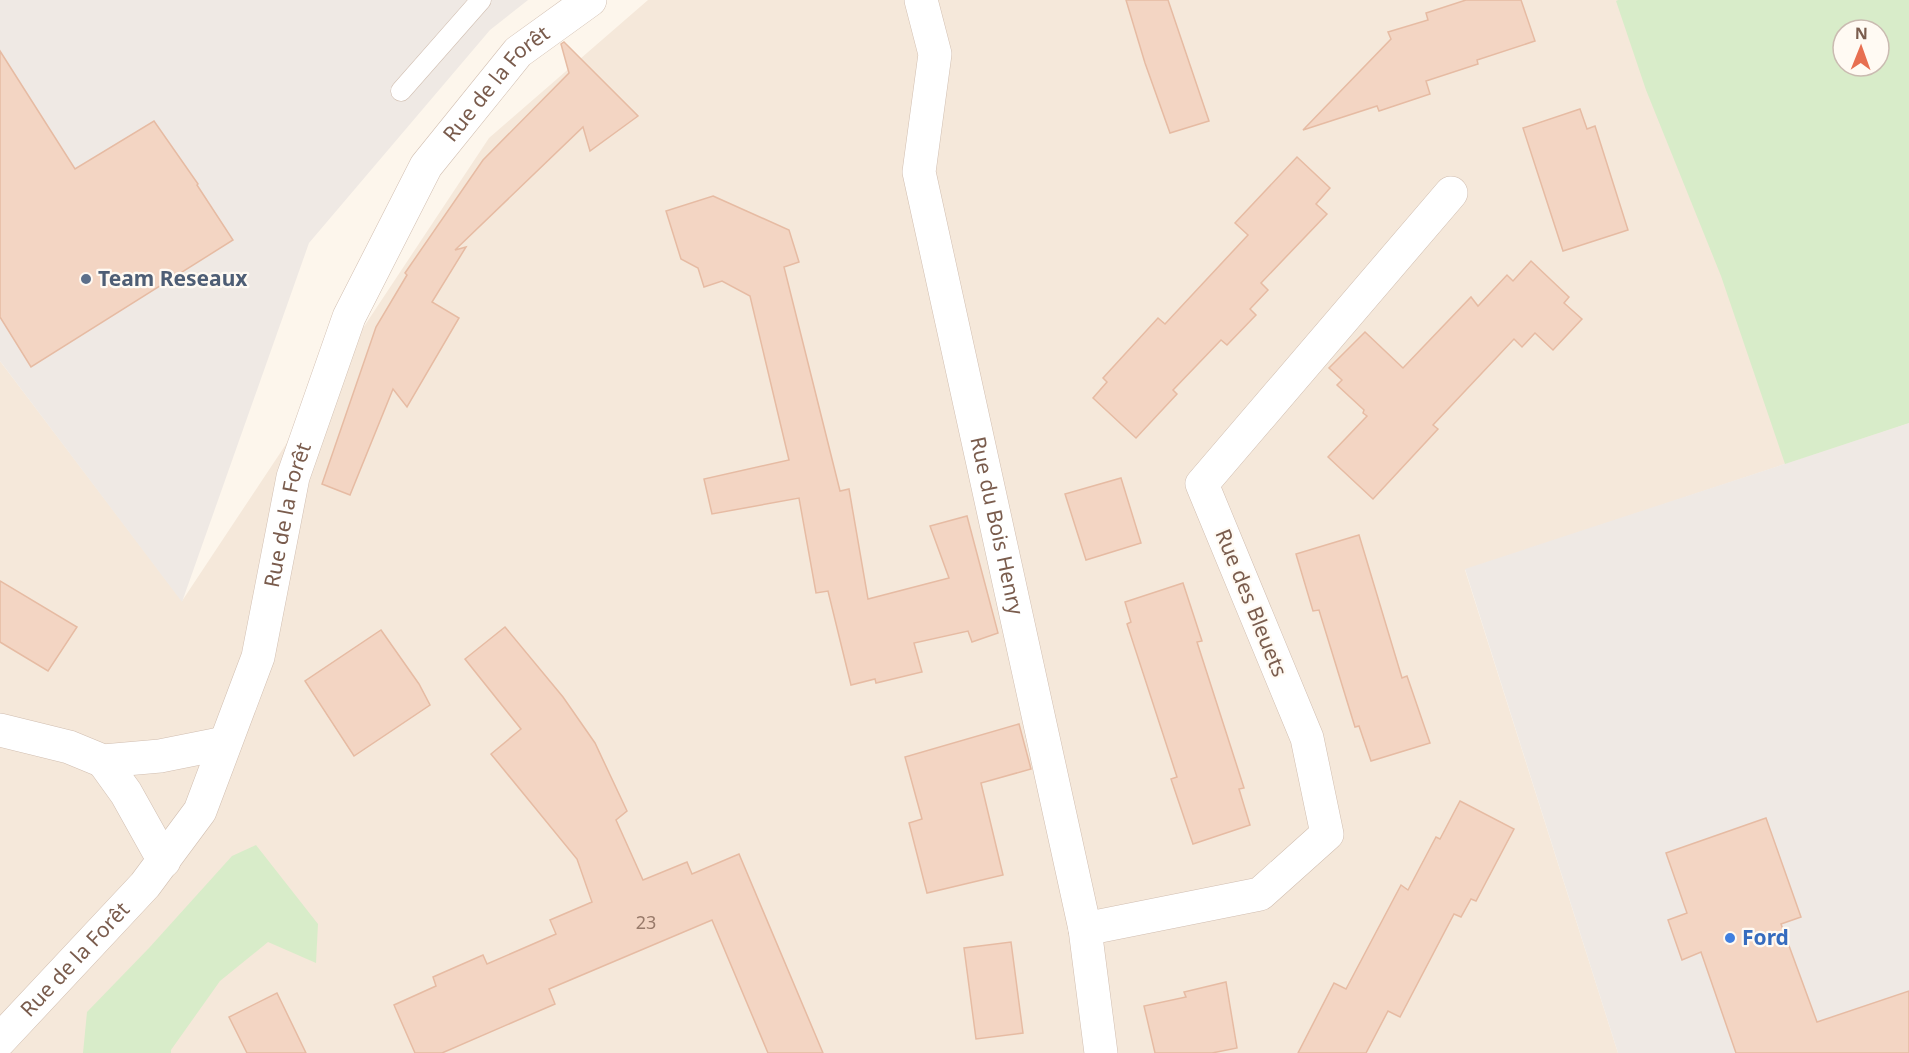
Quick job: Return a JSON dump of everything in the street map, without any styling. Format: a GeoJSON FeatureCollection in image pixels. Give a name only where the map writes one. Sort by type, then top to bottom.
{"type":"FeatureCollection","features":[{"type":"Feature","properties":{"kind":"street","name":"Rue de la Forêt"},"geometry":{"type":"LineString","coordinates":[[10,1042],[145,885],[200,811],[258,657],[293,477],[349,317],[426,166],[518,52],[590,0]]}},
{"type":"Feature","properties":{"kind":"street","name":"Rue du Bois Henry"},"geometry":{"type":"LineString","coordinates":[[921,0],[935,54],[919,172],[1085,929],[1101,1053]]}},
{"type":"Feature","properties":{"kind":"street","name":"Rue des Bleuets"},"geometry":{"type":"LineString","coordinates":[[1085,929],[1260,894],[1327,834],[1307,738],[1202,484],[1451,194]]}},
{"type":"Feature","properties":{"kind":"street"},"geometry":{"type":"LineString","coordinates":[[0,730],[69,747],[103,761],[160,756],[225,743]]}},
{"type":"Feature","properties":{"kind":"street"},"geometry":{"type":"LineString","coordinates":[[103,761],[126,793],[164,861]]}},
{"type":"Feature","properties":{"kind":"lane"},"geometry":{"type":"LineString","coordinates":[[401,91],[481,0]]}},
{"type":"Feature","properties":{"kind":"shaded area"},"geometry":{"type":"Polygon","coordinates":[[[0,0],[528,0],[490,30],[309,243],[182,602],[0,361],[0,0]]]}},
{"type":"Feature","properties":{"kind":"shaded area"},"geometry":{"type":"Polygon","coordinates":[[[648,0],[1909,0],[1909,423],[1465,570],[1618,1053],[0,1053],[0,361],[182,601],[489,138],[648,0]]]}},
{"type":"Feature","properties":{"kind":"shaded area"},"geometry":{"type":"Polygon","coordinates":[[[1909,423],[1909,1053],[1618,1053],[1465,569],[1909,423]]]}},
{"type":"Feature","properties":{"kind":"green space"},"geometry":{"type":"Polygon","coordinates":[[[1618,0],[1909,0],[1909,423],[1785,464],[1721,276],[1646,90],[1616,1],[1618,0]]]}},
{"type":"Feature","properties":{"kind":"green space"},"geometry":{"type":"Polygon","coordinates":[[[256,845],[318,924],[316,963],[268,942],[220,981],[171,1053],[83,1053],[87,1012],[149,948],[232,856],[256,845]]]}},
{"type":"Feature","properties":{"kind":"building"},"geometry":{"type":"Polygon","coordinates":[[[1126,0],[1168,0],[1209,121],[1170,133],[1126,0]]]}},
{"type":"Feature","properties":{"kind":"building"},"geometry":{"type":"Polygon","coordinates":[[[1466,0],[1521,0],[1535,41],[1477,60],[1478,64],[1426,81],[1430,94],[1379,111],[1377,106],[1303,130],[1391,39],[1388,32],[1428,20],[1426,13],[1466,0]]]}},
{"type":"Feature","properties":{"kind":"building"},"geometry":{"type":"Polygon","coordinates":[[[564,42],[638,116],[590,151],[583,127],[455,250],[466,247],[432,302],[459,318],[407,407],[393,389],[350,495],[322,484],[376,327],[407,275],[405,273],[483,160],[569,73],[561,44],[564,42]]]}},
{"type":"Feature","properties":{"kind":"building","name":"Team Reseaux"},"geometry":{"type":"Polygon","coordinates":[[[0,51],[75,169],[154,121],[198,184],[233,240],[31,367],[0,317],[0,51]]]}},
{"type":"Feature","properties":{"kind":"building"},"geometry":{"type":"Polygon","coordinates":[[[1580,109],[1587,129],[1595,126],[1628,230],[1563,251],[1523,128],[1580,109]]]}},
{"type":"Feature","properties":{"kind":"building"},"geometry":{"type":"Polygon","coordinates":[[[1297,157],[1330,188],[1316,204],[1327,214],[1261,283],[1268,290],[1250,309],[1256,315],[1227,345],[1221,340],[1173,390],[1177,394],[1136,438],[1093,398],[1107,382],[1103,378],[1158,318],[1165,324],[1248,235],[1235,223],[1297,157]]]}},
{"type":"Feature","properties":{"kind":"building"},"geometry":{"type":"Polygon","coordinates":[[[713,196],[789,230],[799,262],[784,267],[840,491],[849,489],[868,599],[949,578],[930,526],[967,516],[998,633],[972,642],[968,631],[914,643],[922,672],[876,683],[875,679],[851,685],[828,591],[816,593],[799,498],[712,514],[704,479],[789,460],[750,296],[722,281],[704,287],[698,268],[681,259],[666,211],[713,196]]]}},
{"type":"Feature","properties":{"kind":"building"},"geometry":{"type":"Polygon","coordinates":[[[1531,261],[1569,297],[1564,303],[1582,319],[1553,350],[1535,333],[1522,347],[1514,339],[1433,425],[1438,429],[1373,499],[1328,457],[1367,416],[1363,413],[1364,410],[1337,385],[1342,380],[1329,368],[1365,332],[1403,368],[1471,297],[1478,306],[1507,275],[1513,281],[1531,261]]]}},
{"type":"Feature","properties":{"kind":"building"},"geometry":{"type":"Polygon","coordinates":[[[1121,478],[1141,543],[1086,560],[1065,494],[1121,478]]]}},
{"type":"Feature","properties":{"kind":"building"},"geometry":{"type":"Polygon","coordinates":[[[1359,535],[1402,678],[1407,676],[1430,743],[1371,761],[1359,726],[1355,727],[1319,610],[1313,611],[1296,554],[1359,535]]]}},
{"type":"Feature","properties":{"kind":"building"},"geometry":{"type":"Polygon","coordinates":[[[0,581],[77,627],[48,671],[0,642],[0,581]]]}},
{"type":"Feature","properties":{"kind":"building"},"geometry":{"type":"Polygon","coordinates":[[[1183,583],[1202,641],[1197,642],[1244,788],[1239,789],[1250,825],[1193,844],[1171,779],[1177,777],[1127,624],[1131,622],[1125,602],[1183,583]]]}},
{"type":"Feature","properties":{"kind":"building"},"geometry":{"type":"Polygon","coordinates":[[[505,627],[563,697],[595,743],[627,811],[616,820],[643,880],[687,862],[692,874],[739,854],[823,1053],[768,1053],[712,920],[549,989],[555,1004],[442,1053],[415,1053],[394,1005],[436,986],[433,977],[483,955],[487,964],[556,934],[550,920],[592,902],[577,859],[491,754],[521,729],[465,659],[505,627]]]}},
{"type":"Feature","properties":{"kind":"building"},"geometry":{"type":"Polygon","coordinates":[[[381,630],[419,684],[430,705],[354,756],[305,681],[381,630]]]}},
{"type":"Feature","properties":{"kind":"building"},"geometry":{"type":"Polygon","coordinates":[[[1019,724],[1031,769],[981,783],[1003,875],[927,893],[909,823],[922,819],[905,757],[1019,724]]]}},
{"type":"Feature","properties":{"kind":"building"},"geometry":{"type":"Polygon","coordinates":[[[1460,801],[1514,829],[1476,901],[1471,899],[1461,917],[1454,914],[1400,1017],[1388,1011],[1366,1053],[1298,1053],[1334,983],[1346,989],[1401,885],[1408,890],[1436,837],[1440,839],[1460,801]]]}},
{"type":"Feature","properties":{"kind":"building","name":"Ford"},"geometry":{"type":"Polygon","coordinates":[[[1766,818],[1801,917],[1781,924],[1817,1022],[1909,991],[1909,1053],[1736,1053],[1701,952],[1682,960],[1668,920],[1687,913],[1666,853],[1766,818]]]}},
{"type":"Feature","properties":{"kind":"building"},"geometry":{"type":"Polygon","coordinates":[[[1011,942],[1023,1033],[976,1039],[964,948],[1011,942]]]}},
{"type":"Feature","properties":{"kind":"building"},"geometry":{"type":"Polygon","coordinates":[[[1226,982],[1237,1048],[1212,1053],[1155,1053],[1144,1006],[1186,997],[1184,992],[1226,982]]]}},
{"type":"Feature","properties":{"kind":"building"},"geometry":{"type":"Polygon","coordinates":[[[277,993],[306,1053],[247,1053],[229,1017],[277,993]]]}},
{"type":"Feature","properties":{"kind":"place","name":"Team Reseaux"},"geometry":{"type":"Point","coordinates":[86,279]}},
{"type":"Feature","properties":{"kind":"place","name":"Ford"},"geometry":{"type":"Point","coordinates":[1730,938]}}]}
